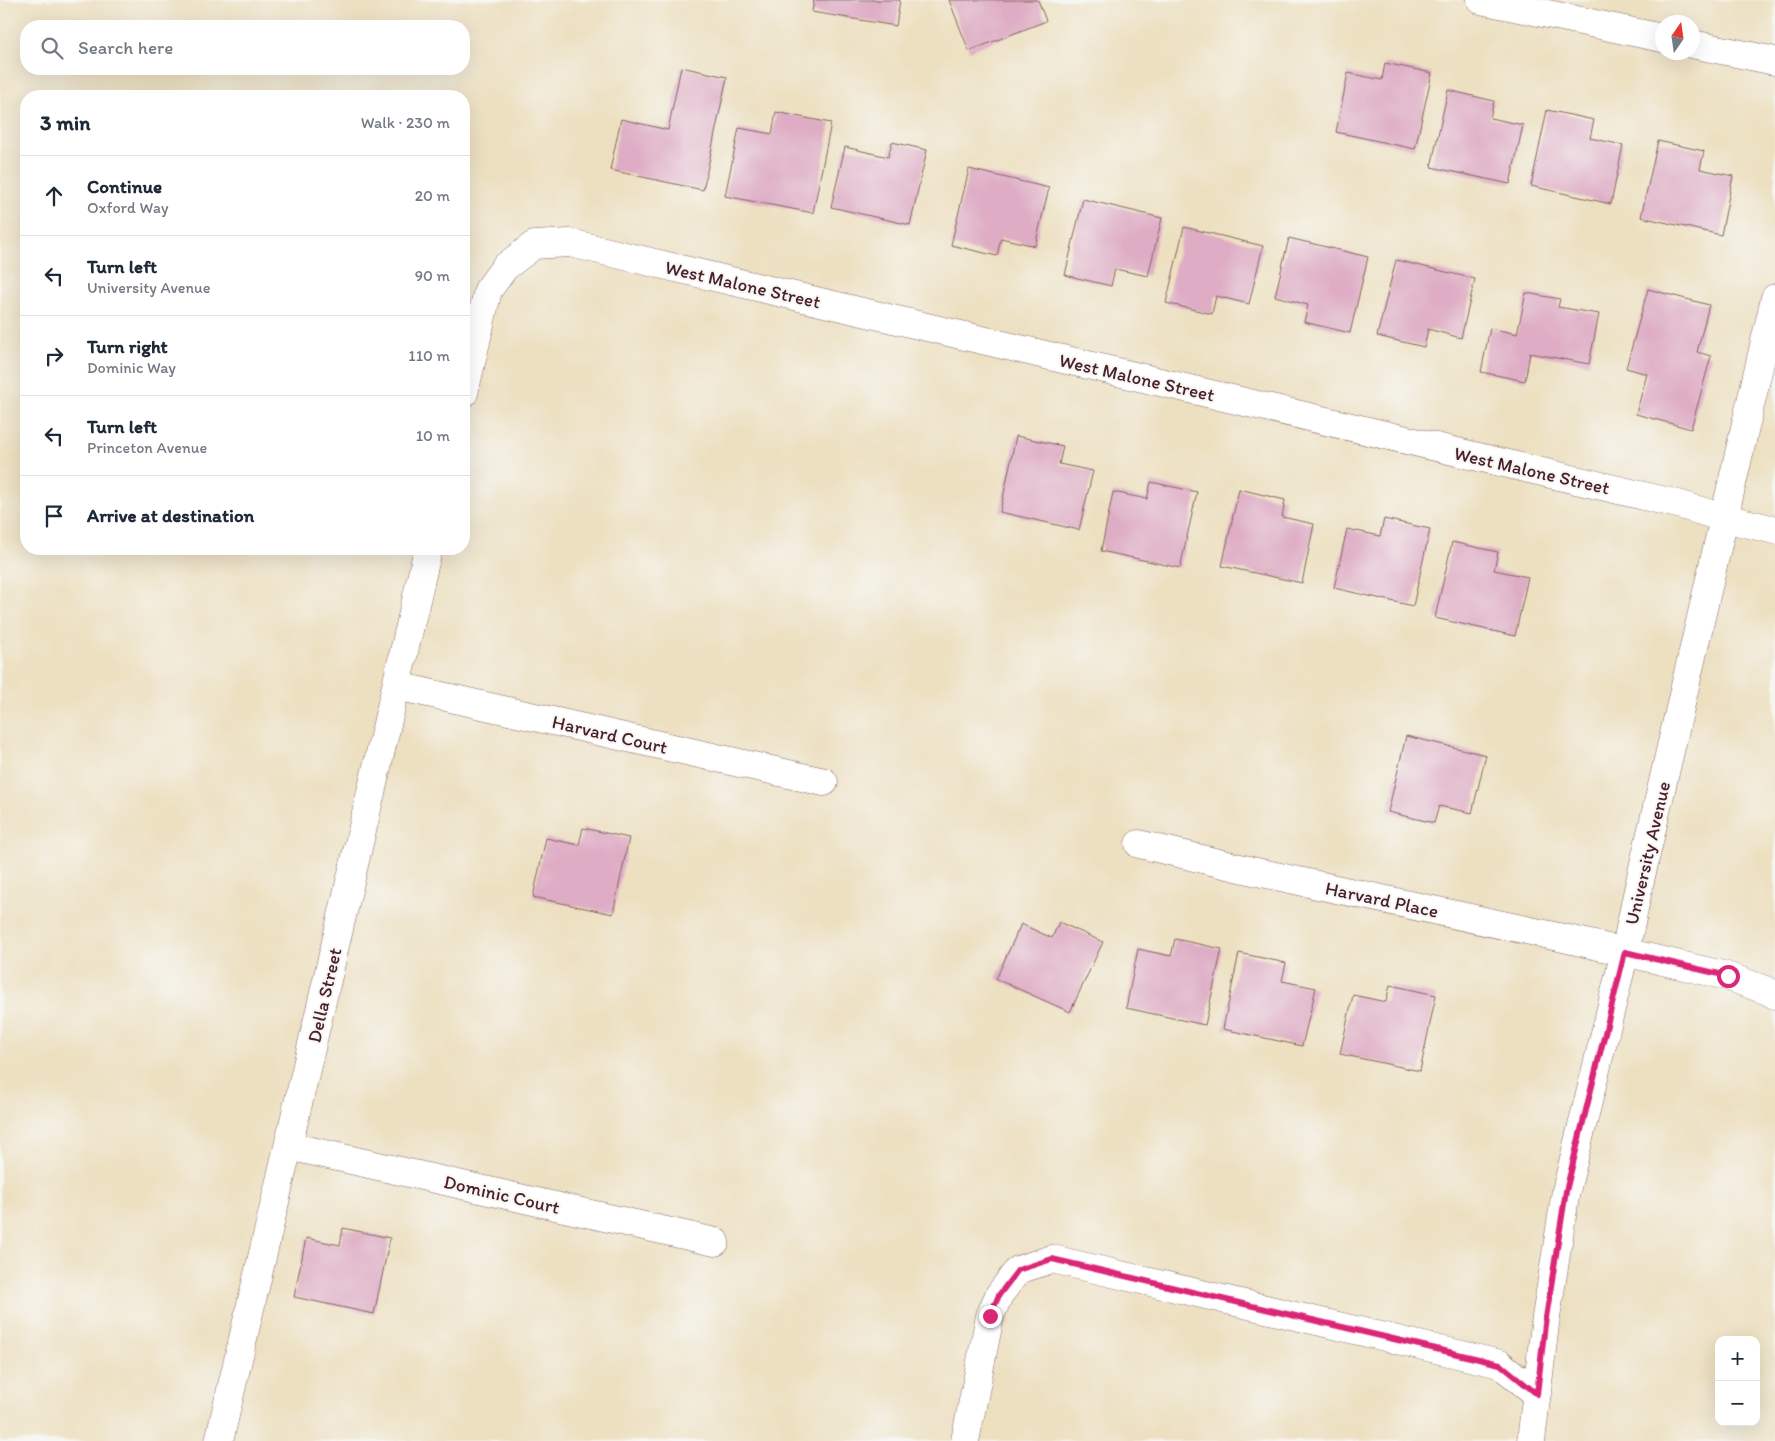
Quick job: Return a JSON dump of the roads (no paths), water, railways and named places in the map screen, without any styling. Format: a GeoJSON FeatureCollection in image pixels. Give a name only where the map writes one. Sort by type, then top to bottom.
{"type":"FeatureCollection","features":[{"type":"Feature","properties":{"kind":"street"},"geometry":{"type":"LineString","coordinates":[[1481,0],[1655,37]]}},
{"type":"Feature","properties":{"kind":"street"},"geometry":{"type":"LineString","coordinates":[[1700,46],[1775,61]]}},
{"type":"Feature","properties":{"kind":"street","name":"West Malone Street"},"geometry":{"type":"LineString","coordinates":[[470,367],[488,290],[505,267],[534,245],[570,243],[1668,502],[1775,530]]}},
{"type":"Feature","properties":{"kind":"street","name":"University Avenue"},"geometry":{"type":"LineString","coordinates":[[1531,1441],[1545,1324],[1566,1191],[1625,952],[1775,298]]}},
{"type":"Feature","properties":{"kind":"street","name":"Della Street"},"geometry":{"type":"LineString","coordinates":[[220,1441],[427,555]]}},
{"type":"Feature","properties":{"kind":"street","name":"Harvard Court"},"geometry":{"type":"LineString","coordinates":[[397,686],[824,782]]}},
{"type":"Feature","properties":{"kind":"street","name":"Harvard Place"},"geometry":{"type":"LineString","coordinates":[[1139,844],[1257,872],[1728,976],[1775,995]]}},
{"type":"Feature","properties":{"kind":"street","name":"Dominic Court"},"geometry":{"type":"LineString","coordinates":[[289,1146],[715,1242]]}},
{"type":"Feature","properties":{"kind":"street"},"geometry":{"type":"LineString","coordinates":[[965,1441],[990,1316],[999,1295],[1018,1270],[1052,1259],[1500,1364],[1537,1394]]}}]}
